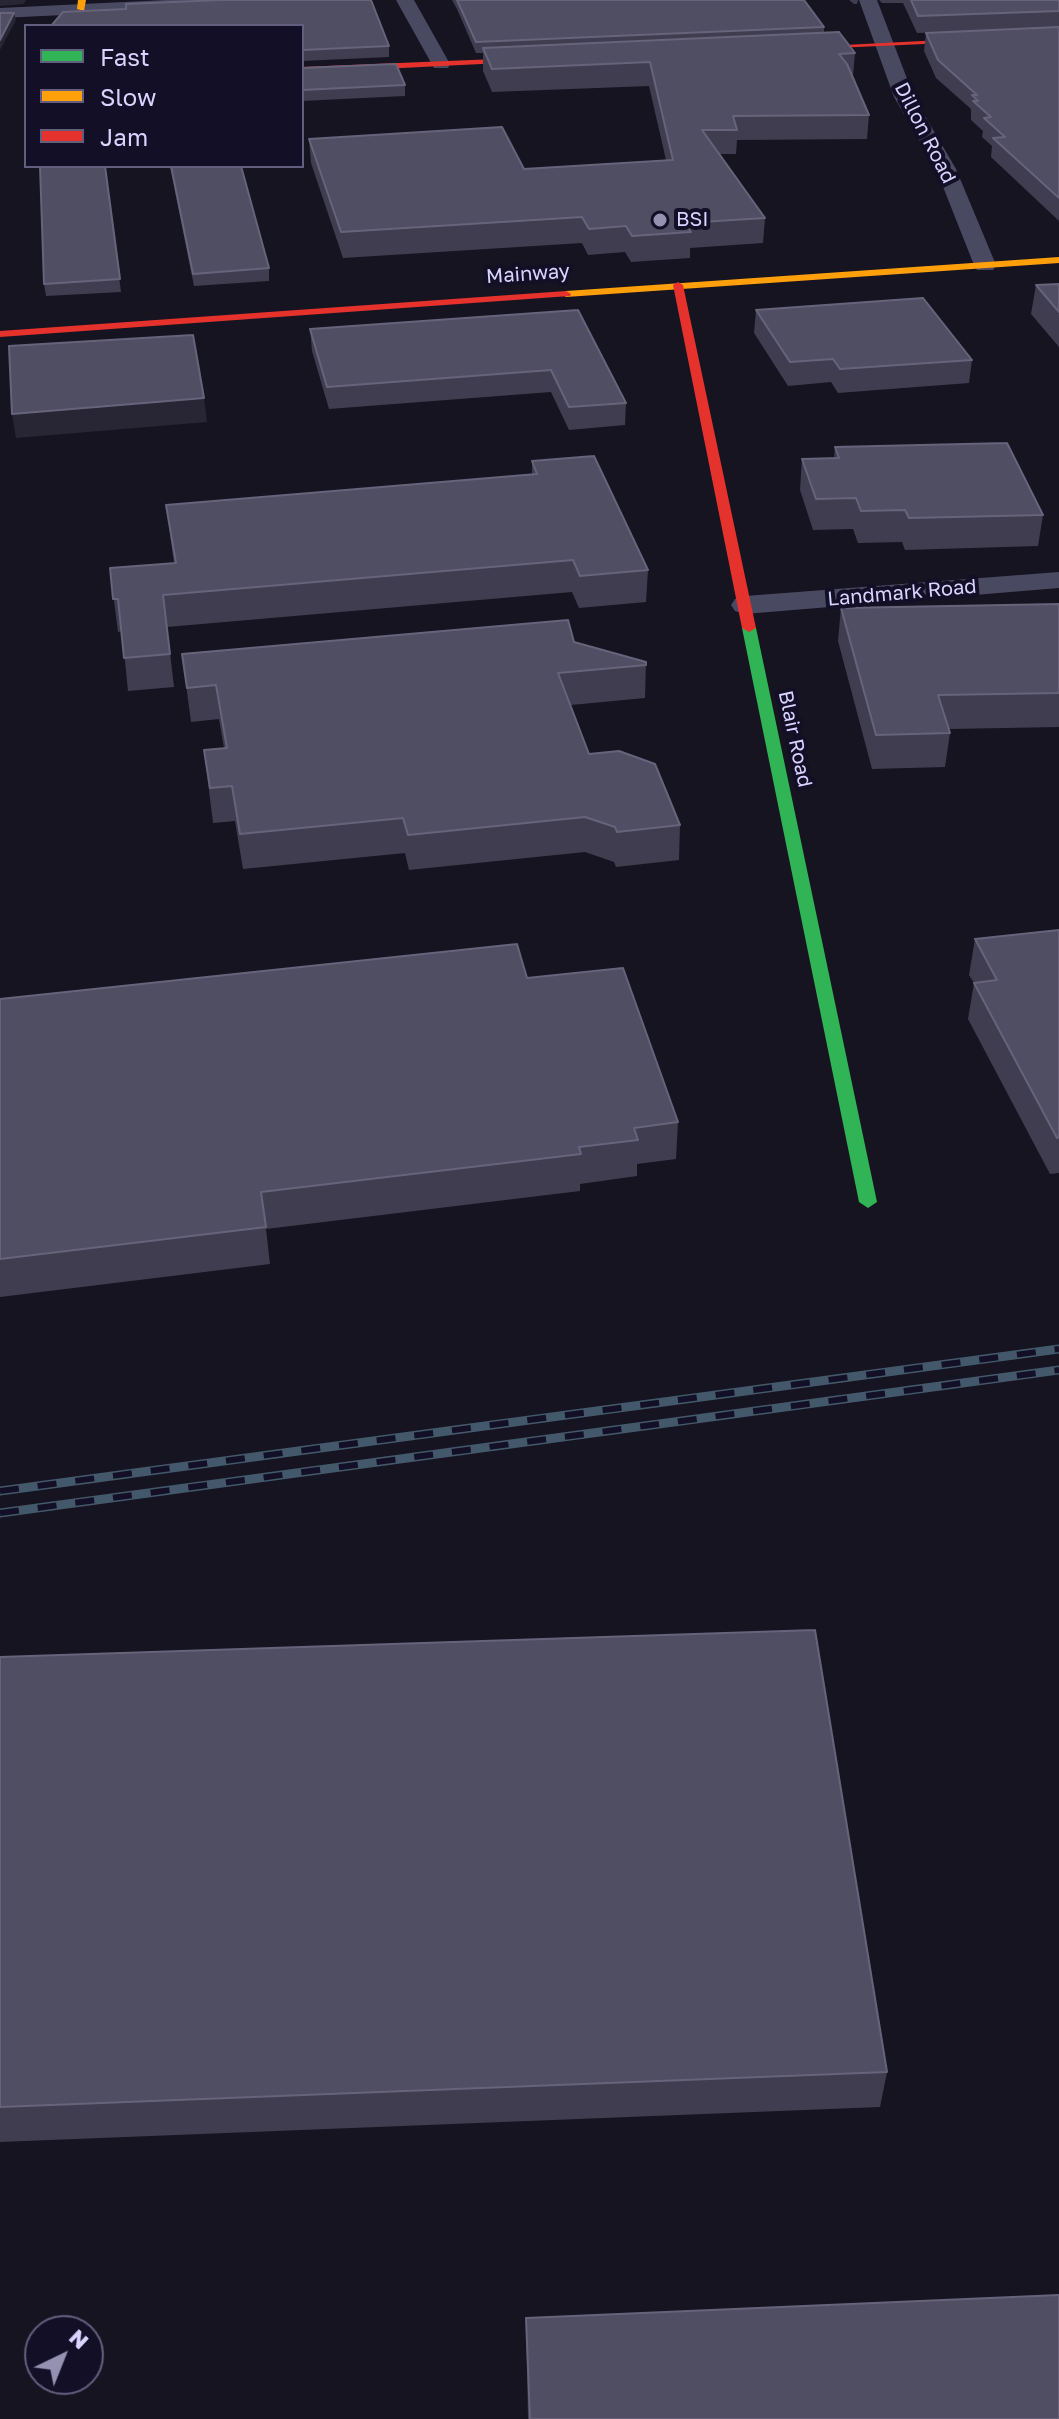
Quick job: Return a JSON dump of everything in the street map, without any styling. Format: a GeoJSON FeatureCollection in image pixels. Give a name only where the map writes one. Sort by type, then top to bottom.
{"type":"FeatureCollection","features":[{"type":"Feature","properties":{"kind":"street"},"geometry":{"type":"LineString","coordinates":[[0,13],[81,5],[277,0]]}},
{"type":"Feature","properties":{"kind":"street"},"geometry":{"type":"LineString","coordinates":[[405,0],[441,64]]}},
{"type":"Feature","properties":{"kind":"street","name":"Dillon Road"},"geometry":{"type":"LineString","coordinates":[[868,0],[904,97],[946,169],[985,265]]}},
{"type":"Feature","properties":{"kind":"street"},"geometry":{"type":"LineString","coordinates":[[774,49],[1059,36]]}},
{"type":"Feature","properties":{"kind":"street"},"geometry":{"type":"LineString","coordinates":[[304,70],[552,59]]}},
{"type":"Feature","properties":{"kind":"street","name":"Mainway"},"geometry":{"type":"LineString","coordinates":[[0,334],[1059,260]]}},
{"type":"Feature","properties":{"kind":"street","name":"Blair Road"},"geometry":{"type":"LineString","coordinates":[[678,285],[868,1202]]}},
{"type":"Feature","properties":{"kind":"street","name":"Landmark Road"},"geometry":{"type":"LineString","coordinates":[[745,605],[1059,580]]}},
{"type":"Feature","properties":{"kind":"building"},"geometry":{"type":"Polygon","coordinates":[[[221,0],[371,0],[389,46],[304,50],[304,24],[53,24],[63,12],[126,9],[126,4],[221,0]]]}},
{"type":"Feature","properties":{"kind":"building"},"geometry":{"type":"Polygon","coordinates":[[[457,0],[804,0],[824,27],[476,42],[457,0]]]}},
{"type":"Feature","properties":{"kind":"building"},"geometry":{"type":"Polygon","coordinates":[[[911,0],[1059,0],[1059,11],[918,16],[911,0]]]}},
{"type":"Feature","properties":{"kind":"building"},"geometry":{"type":"Polygon","coordinates":[[[0,13],[14,13],[0,40],[0,13]]]}},
{"type":"Feature","properties":{"kind":"building"},"geometry":{"type":"Polygon","coordinates":[[[1059,27],[1059,198],[993,138],[1005,137],[984,118],[991,117],[973,101],[978,101],[972,95],[977,95],[938,60],[926,33],[1059,27]]]}},
{"type":"Feature","properties":{"kind":"building"},"geometry":{"type":"Polygon","coordinates":[[[839,32],[855,53],[839,54],[847,64],[869,115],[733,116],[737,130],[702,130],[765,218],[685,223],[691,232],[632,236],[626,226],[589,229],[582,217],[341,232],[309,139],[502,127],[524,169],[673,160],[650,62],[492,69],[483,48],[839,32]]]}},
{"type":"Feature","properties":{"kind":"building"},"geometry":{"type":"Polygon","coordinates":[[[396,64],[405,85],[304,90],[304,68],[396,64]]]}},
{"type":"Feature","properties":{"kind":"building"},"geometry":{"type":"Polygon","coordinates":[[[40,168],[105,168],[120,279],[44,284],[40,168]]]}},
{"type":"Feature","properties":{"kind":"building"},"geometry":{"type":"Polygon","coordinates":[[[171,168],[242,168],[269,268],[193,274],[171,168]]]}},
{"type":"Feature","properties":{"kind":"building"},"geometry":{"type":"Polygon","coordinates":[[[1059,284],[1059,312],[1036,285],[1059,284]]]}},
{"type":"Feature","properties":{"kind":"building"},"geometry":{"type":"Polygon","coordinates":[[[923,298],[972,360],[840,369],[833,359],[790,362],[756,310],[923,298]]]}},
{"type":"Feature","properties":{"kind":"building"},"geometry":{"type":"Polygon","coordinates":[[[578,310],[626,403],[569,407],[551,370],[327,387],[310,329],[578,310]]]}},
{"type":"Feature","properties":{"kind":"building"},"geometry":{"type":"Polygon","coordinates":[[[193,335],[204,398],[12,414],[9,346],[193,335]]]}},
{"type":"Feature","properties":{"kind":"building"},"geometry":{"type":"Polygon","coordinates":[[[1007,443],[1043,515],[909,518],[905,510],[861,511],[856,498],[816,499],[802,459],[839,458],[835,447],[1007,443]]]}},
{"type":"Feature","properties":{"kind":"building"},"geometry":{"type":"Polygon","coordinates":[[[594,456],[648,570],[580,576],[573,560],[163,595],[170,654],[124,658],[118,599],[113,599],[110,568],[176,563],[166,505],[537,474],[532,461],[594,456]]]}},
{"type":"Feature","properties":{"kind":"building"},"geometry":{"type":"Polygon","coordinates":[[[1059,604],[1059,693],[938,695],[950,733],[876,735],[841,608],[1059,604]]]}},
{"type":"Feature","properties":{"kind":"building"},"geometry":{"type":"Polygon","coordinates":[[[568,620],[574,642],[646,662],[646,665],[558,673],[589,754],[619,751],[655,764],[680,825],[617,832],[615,827],[585,817],[408,835],[403,818],[240,834],[232,786],[210,788],[204,750],[227,748],[216,685],[187,688],[182,654],[568,620]]]}},
{"type":"Feature","properties":{"kind":"building"},"geometry":{"type":"Polygon","coordinates":[[[1059,930],[1057,1138],[974,983],[997,980],[975,939],[1059,930]]]}},
{"type":"Feature","properties":{"kind":"building"},"geometry":{"type":"Polygon","coordinates":[[[517,944],[527,978],[623,968],[678,1122],[634,1128],[638,1140],[579,1147],[581,1154],[261,1192],[266,1227],[0,1259],[0,999],[517,944]]]}},
{"type":"Feature","properties":{"kind":"building"},"geometry":{"type":"Polygon","coordinates":[[[815,1630],[887,2072],[0,2107],[0,1657],[815,1630]]]}},
{"type":"Feature","properties":{"kind":"building"},"geometry":{"type":"Polygon","coordinates":[[[1059,2295],[1059,2419],[530,2419],[526,2318],[1059,2295]]]}},
{"type":"Feature","properties":{"kind":"railway"},"geometry":{"type":"LineString","coordinates":[[0,1491],[1059,1349]]}},
{"type":"Feature","properties":{"kind":"railway"},"geometry":{"type":"LineString","coordinates":[[0,1513],[1059,1370]]}},
{"type":"Feature","properties":{"kind":"traffic: fast"},"geometry":{"type":"LineString","coordinates":[[749,628],[868,1202]]}},
{"type":"Feature","properties":{"kind":"traffic: slow"},"geometry":{"type":"LineString","coordinates":[[81,9],[82,0]]}},
{"type":"Feature","properties":{"kind":"traffic: slow"},"geometry":{"type":"LineString","coordinates":[[566,294],[1059,260]]}},
{"type":"Feature","properties":{"kind":"traffic: jam"},"geometry":{"type":"LineString","coordinates":[[790,48],[1059,36]]}},
{"type":"Feature","properties":{"kind":"traffic: jam"},"geometry":{"type":"LineString","coordinates":[[304,70],[541,59]]}},
{"type":"Feature","properties":{"kind":"traffic: jam"},"geometry":{"type":"LineString","coordinates":[[678,285],[749,628]]}},
{"type":"Feature","properties":{"kind":"traffic: jam"},"geometry":{"type":"LineString","coordinates":[[0,334],[566,294]]}},
{"type":"Feature","properties":{"kind":"place","name":"BSI"},"geometry":{"type":"Point","coordinates":[660,220]}}]}
